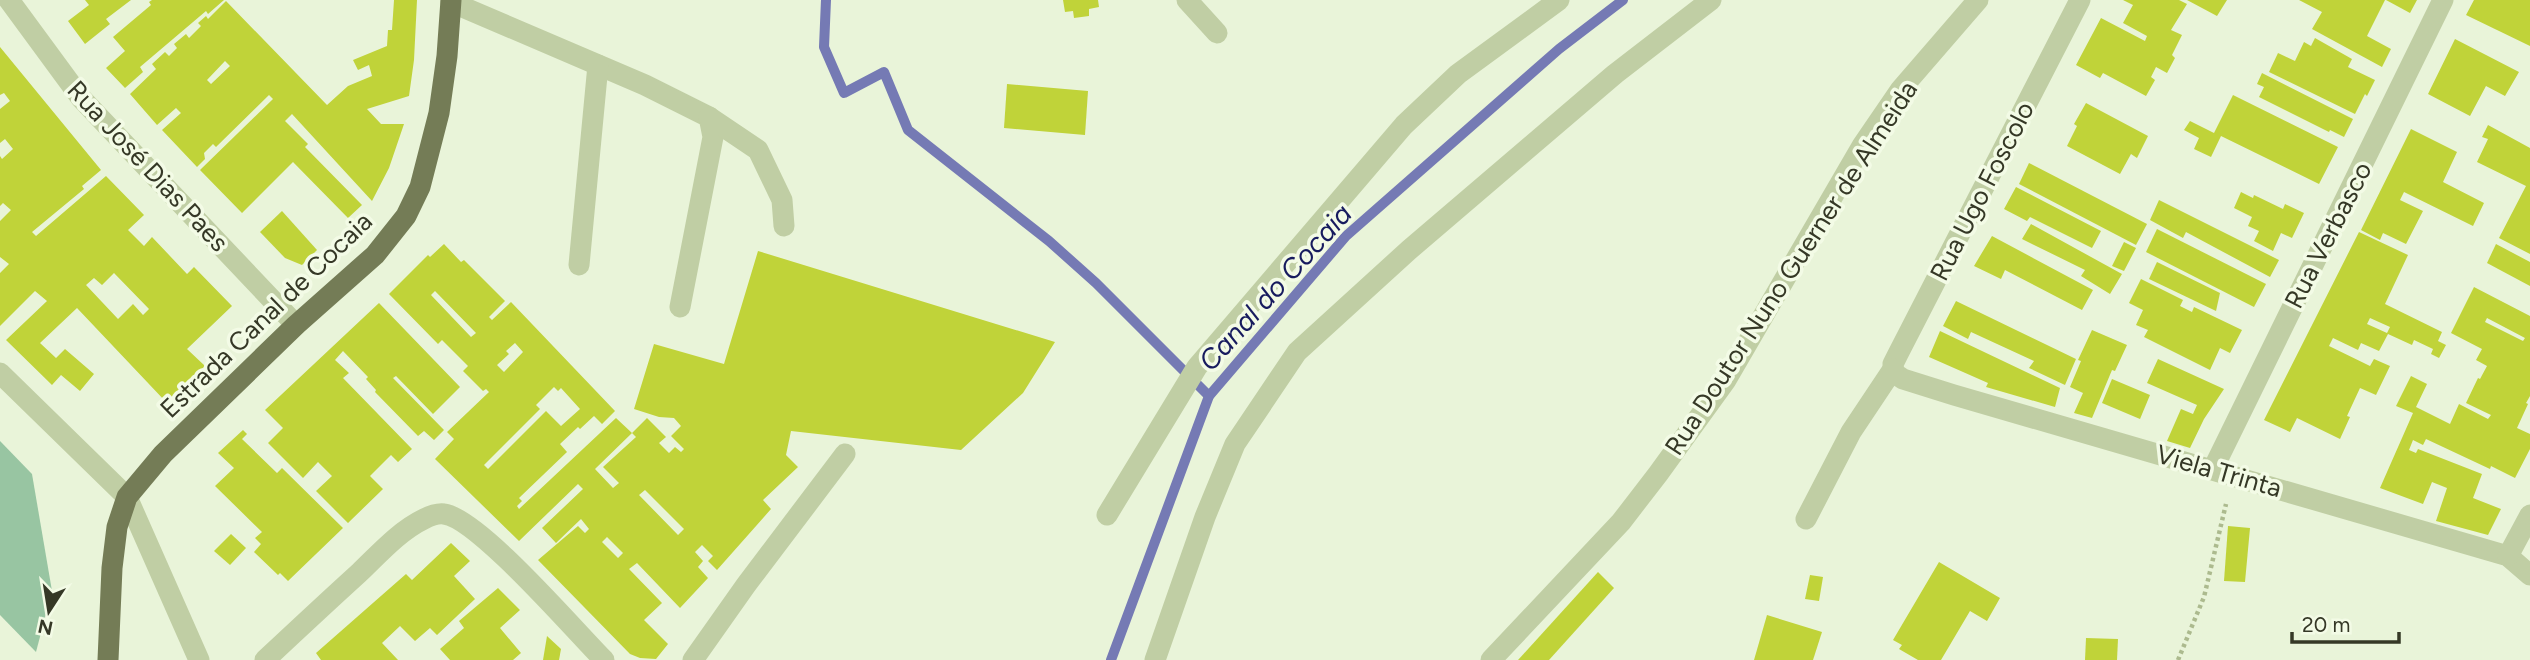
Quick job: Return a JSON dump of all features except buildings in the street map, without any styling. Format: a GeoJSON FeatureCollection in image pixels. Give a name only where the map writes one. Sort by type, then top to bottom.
{"type":"FeatureCollection","features":[{"type":"Feature","properties":{"kind":"main road","name":"Estrada Canal de Cocaia"},"geometry":{"type":"LineString","coordinates":[[108,660],[112,568],[117,527],[127,497],[163,454],[296,325],[375,255],[406,216],[420,187],[439,113],[451,1]]}},
{"type":"Feature","properties":{"kind":"street","name":"Rua José Dias Paes"},"geometry":{"type":"LineString","coordinates":[[9,0],[81,98],[296,325]]}},
{"type":"Feature","properties":{"kind":"street"},"geometry":{"type":"LineString","coordinates":[[1187,0],[1217,33]]}},
{"type":"Feature","properties":{"kind":"street"},"geometry":{"type":"LineString","coordinates":[[1107,515],[1197,367],[1404,125],[1458,75],[1559,0]]}},
{"type":"Feature","properties":{"kind":"street"},"geometry":{"type":"LineString","coordinates":[[1155,660],[1205,517],[1235,444],[1297,352],[1409,250],[1615,74],[1711,0]]}},
{"type":"Feature","properties":{"kind":"street","name":"Rua Doutor Nuno Guerner de Almeida"},"geometry":{"type":"LineString","coordinates":[[1491,660],[1621,522],[1706,409],[1741,355],[1862,146],[1901,89],[1978,0]]}},
{"type":"Feature","properties":{"kind":"street","name":"Rua Ugo Foscolo"},"geometry":{"type":"LineString","coordinates":[[1806,519],[1851,432],[1898,374],[1914,321],[2080,0]]}},
{"type":"Feature","properties":{"kind":"street","name":"Rua Verbasco"},"geometry":{"type":"LineString","coordinates":[[2223,472],[2443,0]]}},
{"type":"Feature","properties":{"kind":"street"},"geometry":{"type":"LineString","coordinates":[[451,1],[709,117],[758,150],[782,200],[785,226]]}},
{"type":"Feature","properties":{"kind":"street"},"geometry":{"type":"LineString","coordinates":[[579,265],[598,65]]}},
{"type":"Feature","properties":{"kind":"street"},"geometry":{"type":"LineString","coordinates":[[680,307],[713,137],[709,117]]}},
{"type":"Feature","properties":{"kind":"street"},"geometry":{"type":"LineString","coordinates":[[0,373],[127,497],[199,660]]}},
{"type":"Feature","properties":{"kind":"street","name":"Viela Trinta"},"geometry":{"type":"LineString","coordinates":[[1898,374],[2508,556],[2530,575]]}},
{"type":"Feature","properties":{"kind":"street"},"geometry":{"type":"LineString","coordinates":[[693,660],[845,454]]}},
{"type":"Feature","properties":{"kind":"street"},"geometry":{"type":"LineString","coordinates":[[265,660],[379,553],[408,529],[437,514],[447,514],[457,519],[491,543],[604,660]]}},
{"type":"Feature","properties":{"kind":"street"},"geometry":{"type":"LineString","coordinates":[[2508,556],[2530,515]]}},
{"type":"Feature","properties":{"kind":"path"},"geometry":{"type":"LineString","coordinates":[[2178,660],[2204,597],[2223,472]]}},
{"type":"Feature","properties":{"kind":"green space"},"geometry":{"type":"Polygon","coordinates":[[[0,441],[32,474],[52,591],[36,652],[0,615],[0,441]]]}},
{"type":"Feature","properties":{"kind":"waterway"},"geometry":{"type":"LineString","coordinates":[[826,0],[824,47],[844,93],[884,72],[908,130],[1049,241],[1096,283],[1209,396]]}},
{"type":"Feature","properties":{"kind":"waterway","name":"Canal do Cocaia"},"geometry":{"type":"LineString","coordinates":[[1111,660],[1209,396],[1346,236],[1559,49],[1623,0]]}}]}
